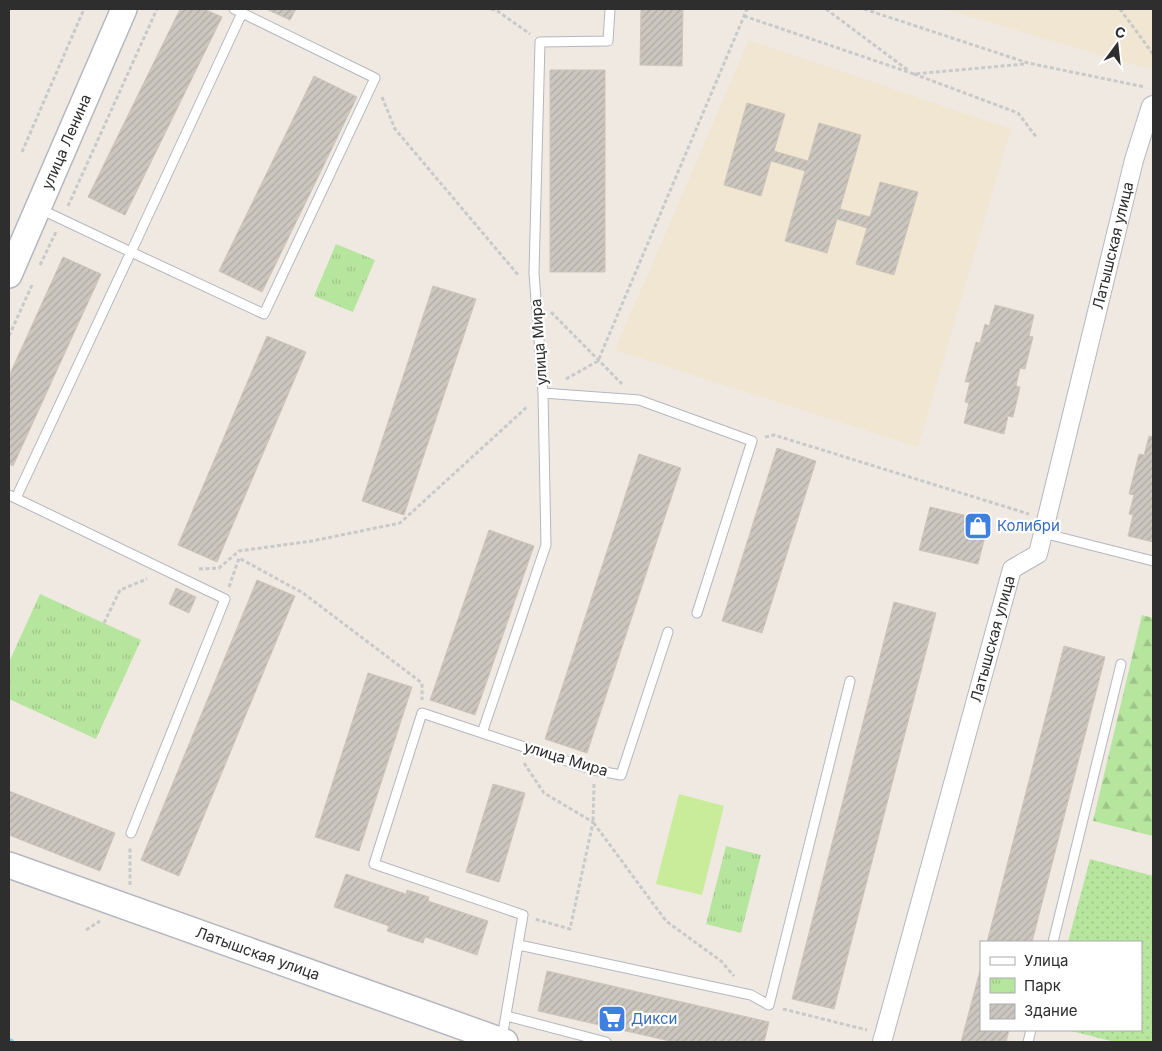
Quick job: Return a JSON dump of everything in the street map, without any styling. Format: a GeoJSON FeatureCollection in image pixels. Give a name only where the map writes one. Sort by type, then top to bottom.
{"type":"FeatureCollection","features":[{"type":"Feature","properties":{"kind":"street","name":"улица Ленина"},"geometry":{"type":"LineString","coordinates":[[9,275],[121,10]]}},
{"type":"Feature","properties":{"kind":"street","name":"Латышская улица"},"geometry":{"type":"LineString","coordinates":[[883,1038],[1012,569],[1038,554],[1134,160],[1151,106],[1153,105]]}},
{"type":"Feature","properties":{"kind":"street","name":"Латышская улица"},"geometry":{"type":"LineString","coordinates":[[9,865],[504,1042]]}},
{"type":"Feature","properties":{"kind":"lane"},"geometry":{"type":"LineString","coordinates":[[540,42],[608,41],[610,9]]}},
{"type":"Feature","properties":{"kind":"lane"},"geometry":{"type":"LineString","coordinates":[[38,208],[61,220],[131,252],[264,314],[374,78],[238,11],[131,252],[12,497],[225,599],[131,833]]}},
{"type":"Feature","properties":{"kind":"lane","name":"улица Мира"},"geometry":{"type":"LineString","coordinates":[[482,733],[546,545],[543,392],[534,273],[540,42]]}},
{"type":"Feature","properties":{"kind":"lane"},"geometry":{"type":"LineString","coordinates":[[543,392],[639,400],[752,441],[697,613]]}},
{"type":"Feature","properties":{"kind":"lane"},"geometry":{"type":"LineString","coordinates":[[1045,526],[1153,561]]}},
{"type":"Feature","properties":{"kind":"lane","name":"улица Мира"},"geometry":{"type":"LineString","coordinates":[[422,713],[594,770],[621,774],[668,632]]}},
{"type":"Feature","properties":{"kind":"lane"},"geometry":{"type":"LineString","coordinates":[[1053,941],[1121,664]]}},
{"type":"Feature","properties":{"kind":"lane"},"geometry":{"type":"LineString","coordinates":[[519,944],[751,995],[769,1005],[850,681]]}},
{"type":"Feature","properties":{"kind":"lane"},"geometry":{"type":"LineString","coordinates":[[422,713],[374,864],[523,915],[504,1042]]}},
{"type":"Feature","properties":{"kind":"lane"},"geometry":{"type":"LineString","coordinates":[[507,1016],[606,1042]]}},
{"type":"Feature","properties":{"kind":"path"},"geometry":{"type":"LineString","coordinates":[[22,152],[84,9]]}},
{"type":"Feature","properties":{"kind":"path"},"geometry":{"type":"LineString","coordinates":[[37,273],[158,9]]}},
{"type":"Feature","properties":{"kind":"path"},"geometry":{"type":"LineString","coordinates":[[491,9],[496,10],[540,42]]}},
{"type":"Feature","properties":{"kind":"path"},"geometry":{"type":"LineString","coordinates":[[104,623],[120,590],[166,571],[219,568],[239,551],[312,541],[400,524],[543,392],[598,361],[748,9]]}},
{"type":"Feature","properties":{"kind":"path"},"geometry":{"type":"LineString","coordinates":[[826,9],[914,74],[1028,63]]}},
{"type":"Feature","properties":{"kind":"path"},"geometry":{"type":"LineString","coordinates":[[864,9],[1028,63],[1153,89]]}},
{"type":"Feature","properties":{"kind":"path"},"geometry":{"type":"LineString","coordinates":[[1120,9],[1153,54]]}},
{"type":"Feature","properties":{"kind":"path"},"geometry":{"type":"LineString","coordinates":[[744,16],[914,74],[1018,113],[1037,138]]}},
{"type":"Feature","properties":{"kind":"path"},"geometry":{"type":"LineString","coordinates":[[374,78],[395,129],[536,296],[598,361],[639,400]]}},
{"type":"Feature","properties":{"kind":"path"},"geometry":{"type":"LineString","coordinates":[[9,336],[33,282]]}},
{"type":"Feature","properties":{"kind":"path"},"geometry":{"type":"LineString","coordinates":[[752,441],[774,435],[1045,526]]}},
{"type":"Feature","properties":{"kind":"path"},"geometry":{"type":"LineString","coordinates":[[225,599],[239,558],[303,593],[422,683],[422,713]]}},
{"type":"Feature","properties":{"kind":"path"},"geometry":{"type":"LineString","coordinates":[[510,742],[544,793],[593,822],[666,921],[721,961],[751,995]]}},
{"type":"Feature","properties":{"kind":"path"},"geometry":{"type":"LineString","coordinates":[[523,915],[570,929],[593,822],[594,770]]}},
{"type":"Feature","properties":{"kind":"path"},"geometry":{"type":"LineString","coordinates":[[130,891],[131,833]]}},
{"type":"Feature","properties":{"kind":"path"},"geometry":{"type":"LineString","coordinates":[[769,1005],[883,1038]]}},
{"type":"Feature","properties":{"kind":"shaded area"},"geometry":{"type":"Polygon","coordinates":[[[944,9],[1153,9],[1153,70],[944,9]]]}},
{"type":"Feature","properties":{"kind":"shaded area"},"geometry":{"type":"Polygon","coordinates":[[[749,40],[1011,129],[918,447],[615,350],[749,40]]]}},
{"type":"Feature","properties":{"kind":"green space"},"geometry":{"type":"Polygon","coordinates":[[[336,244],[375,260],[353,312],[314,296],[336,244]]]}},
{"type":"Feature","properties":{"kind":"green space"},"geometry":{"type":"Polygon","coordinates":[[[40,594],[141,640],[96,739],[9,699],[9,662],[40,594]]]}},
{"type":"Feature","properties":{"kind":"green space"},"geometry":{"type":"Polygon","coordinates":[[[1142,615],[1153,618],[1153,836],[1093,821],[1142,615]]]}},
{"type":"Feature","properties":{"kind":"green space"},"geometry":{"type":"Polygon","coordinates":[[[679,794],[724,806],[702,895],[656,884],[679,794]]]}},
{"type":"Feature","properties":{"kind":"green space"},"geometry":{"type":"Polygon","coordinates":[[[726,846],[761,855],[741,933],[706,924],[726,846]]]}},
{"type":"Feature","properties":{"kind":"green space"},"geometry":{"type":"Polygon","coordinates":[[[1090,859],[1153,876],[1153,1042],[1115,1042],[1071,1031],[1142,1031],[1142,941],[1068,941],[1090,859]]]}},
{"type":"Feature","properties":{"kind":"building"},"geometry":{"type":"Polygon","coordinates":[[[180,9],[204,9],[222,17],[125,215],[88,197],[180,9]]]}},
{"type":"Feature","properties":{"kind":"building"},"geometry":{"type":"Polygon","coordinates":[[[266,9],[296,9],[290,20],[266,9]]]}},
{"type":"Feature","properties":{"kind":"building"},"geometry":{"type":"Polygon","coordinates":[[[641,9],[683,9],[682,66],[640,65],[641,9]]]}},
{"type":"Feature","properties":{"kind":"building"},"geometry":{"type":"Polygon","coordinates":[[[550,70],[605,70],[605,272],[550,272],[550,70]]]}},
{"type":"Feature","properties":{"kind":"building"},"geometry":{"type":"Polygon","coordinates":[[[314,76],[357,97],[262,292],[219,271],[314,76]]]}},
{"type":"Feature","properties":{"kind":"building"},"geometry":{"type":"Polygon","coordinates":[[[747,103],[785,114],[774,151],[808,161],[819,123],[861,135],[840,209],[870,217],[880,182],[918,192],[894,275],[856,264],[867,228],[837,219],[827,253],[785,241],[805,171],[771,161],[761,196],[724,185],[747,103]]]}},
{"type":"Feature","properties":{"kind":"building"},"geometry":{"type":"Polygon","coordinates":[[[63,257],[101,274],[13,466],[9,464],[9,376],[63,257]]]}},
{"type":"Feature","properties":{"kind":"building"},"geometry":{"type":"Polygon","coordinates":[[[433,286],[476,299],[404,515],[362,501],[433,286]]]}},
{"type":"Feature","properties":{"kind":"building"},"geometry":{"type":"Polygon","coordinates":[[[995,305],[1034,315],[1029,336],[1033,337],[1025,369],[1020,368],[1016,386],[1020,387],[1013,417],[1008,416],[1004,434],[964,423],[969,403],[965,402],[970,382],[965,382],[976,342],[980,343],[985,324],[989,326],[995,305]]]}},
{"type":"Feature","properties":{"kind":"building"},"geometry":{"type":"Polygon","coordinates":[[[267,336],[306,352],[217,562],[178,545],[267,336]]]}},
{"type":"Feature","properties":{"kind":"building"},"geometry":{"type":"Polygon","coordinates":[[[1149,436],[1153,437],[1153,542],[1128,536],[1133,515],[1129,514],[1134,495],[1129,494],[1139,454],[1144,455],[1149,436]]]}},
{"type":"Feature","properties":{"kind":"building"},"geometry":{"type":"Polygon","coordinates":[[[777,448],[816,461],[762,633],[722,621],[777,448]]]}},
{"type":"Feature","properties":{"kind":"building"},"geometry":{"type":"Polygon","coordinates":[[[639,454],[681,468],[587,753],[545,739],[639,454]]]}},
{"type":"Feature","properties":{"kind":"building"},"geometry":{"type":"Polygon","coordinates":[[[930,507],[989,521],[978,564],[919,550],[930,507]]]}},
{"type":"Feature","properties":{"kind":"building"},"geometry":{"type":"Polygon","coordinates":[[[489,530],[534,546],[475,715],[430,700],[489,530]]]}},
{"type":"Feature","properties":{"kind":"building"},"geometry":{"type":"Polygon","coordinates":[[[257,580],[295,596],[179,876],[141,860],[257,580]]]}},
{"type":"Feature","properties":{"kind":"building"},"geometry":{"type":"Polygon","coordinates":[[[176,588],[196,597],[189,613],[169,604],[176,588]]]}},
{"type":"Feature","properties":{"kind":"building"},"geometry":{"type":"Polygon","coordinates":[[[894,602],[936,613],[834,1009],[792,999],[894,602]]]}},
{"type":"Feature","properties":{"kind":"building"},"geometry":{"type":"Polygon","coordinates":[[[1064,646],[1105,657],[1032,941],[987,941],[1064,646]]]}},
{"type":"Feature","properties":{"kind":"building"},"geometry":{"type":"Polygon","coordinates":[[[368,673],[412,687],[359,851],[315,837],[368,673]]]}},
{"type":"Feature","properties":{"kind":"building"},"geometry":{"type":"Polygon","coordinates":[[[493,784],[525,793],[499,882],[466,872],[493,784]]]}},
{"type":"Feature","properties":{"kind":"building"},"geometry":{"type":"Polygon","coordinates":[[[9,791],[115,833],[100,871],[9,835],[9,791]]]}},
{"type":"Feature","properties":{"kind":"building"},"geometry":{"type":"Polygon","coordinates":[[[346,874],[406,894],[407,890],[429,897],[428,901],[488,921],[477,955],[425,937],[423,943],[387,931],[389,926],[334,907],[346,874]]]}},
{"type":"Feature","properties":{"kind":"building"},"geometry":{"type":"Polygon","coordinates":[[[547,971],[769,1022],[764,1042],[674,1042],[538,1011],[547,971]]]}},
{"type":"Feature","properties":{"kind":"building"},"geometry":{"type":"Polygon","coordinates":[[[980,971],[980,1031],[1009,1031],[1006,1042],[961,1042],[980,971]]]}},
{"type":"Feature","properties":{"kind":"place","name":"Колибри"},"geometry":{"type":"Point","coordinates":[978,526]}},
{"type":"Feature","properties":{"kind":"place","name":"Дикси"},"geometry":{"type":"Point","coordinates":[612,1019]}}]}
